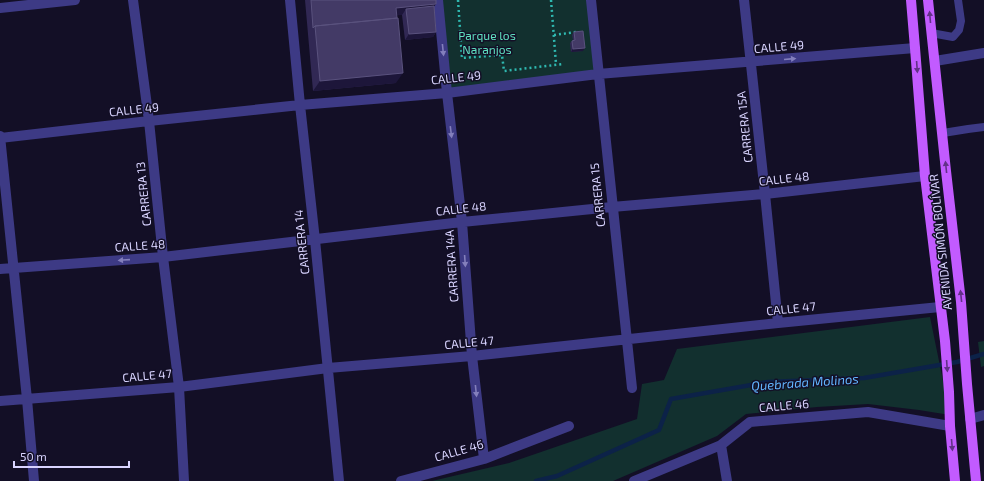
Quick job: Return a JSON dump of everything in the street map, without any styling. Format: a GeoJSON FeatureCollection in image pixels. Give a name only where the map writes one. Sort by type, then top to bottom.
{"type":"FeatureCollection","features":[{"type":"Feature","properties":{"kind":"main road","name":"AVENIDA SIMÓN BOLÍVAR"},"geometry":{"type":"LineString","coordinates":[[911,0],[925,176],[945,341],[955,481]]}},
{"type":"Feature","properties":{"kind":"main road","name":"AVENIDA SIMÓN BOLÍVAR"},"geometry":{"type":"LineString","coordinates":[[928,0],[961,302],[976,481]]}},
{"type":"Feature","properties":{"kind":"street"},"geometry":{"type":"LineString","coordinates":[[0,8],[75,0]]}},
{"type":"Feature","properties":{"kind":"street","name":"CARRERA 13"},"geometry":{"type":"LineString","coordinates":[[134,0],[149,121],[163,257],[180,387],[184,481]]}},
{"type":"Feature","properties":{"kind":"street","name":"CARRERA 14"},"geometry":{"type":"LineString","coordinates":[[290,0],[339,481]]}},
{"type":"Feature","properties":{"kind":"street","name":"CARRERA 14A"},"geometry":{"type":"LineString","coordinates":[[438,0],[462,222],[472,356],[484,459]]}},
{"type":"Feature","properties":{"kind":"street","name":"CARRERA 15"},"geometry":{"type":"LineString","coordinates":[[591,0],[632,388]]}},
{"type":"Feature","properties":{"kind":"street","name":"CARRERA 15A"},"geometry":{"type":"LineString","coordinates":[[744,0],[778,323]]}},
{"type":"Feature","properties":{"kind":"street","name":"CALLE 49"},"geometry":{"type":"LineString","coordinates":[[0,137],[300,105],[447,93],[598,74],[916,48]]}},
{"type":"Feature","properties":{"kind":"street"},"geometry":{"type":"LineString","coordinates":[[935,61],[984,53]]}},
{"type":"Feature","properties":{"kind":"street"},"geometry":{"type":"LineString","coordinates":[[0,137],[34,481]]}},
{"type":"Feature","properties":{"kind":"street","name":"CALLE 48"},"geometry":{"type":"LineString","coordinates":[[0,269],[163,257],[462,222],[765,194],[925,176]]}},
{"type":"Feature","properties":{"kind":"street","name":"CALLE 47"},"geometry":{"type":"LineString","coordinates":[[0,401],[180,387],[328,368],[472,356],[940,307]]}},
{"type":"Feature","properties":{"kind":"street","name":"CALLE 46"},"geometry":{"type":"LineString","coordinates":[[634,481],[721,445],[750,422],[868,412],[950,426]]}},
{"type":"Feature","properties":{"kind":"street"},"geometry":{"type":"LineString","coordinates":[[970,419],[984,414]]}},
{"type":"Feature","properties":{"kind":"street","name":"CALLE 46"},"geometry":{"type":"LineString","coordinates":[[401,481],[484,459],[569,426]]}},
{"type":"Feature","properties":{"kind":"street"},"geometry":{"type":"LineString","coordinates":[[721,445],[727,481]]}},
{"type":"Feature","properties":{"kind":"lane"},"geometry":{"type":"LineString","coordinates":[[931,33],[953,37],[959,30],[961,21],[958,0]]}},
{"type":"Feature","properties":{"kind":"lane"},"geometry":{"type":"LineString","coordinates":[[943,133],[984,127]]}},
{"type":"Feature","properties":{"kind":"path"},"geometry":{"type":"LineString","coordinates":[[458,0],[462,58],[502,55],[504,70],[563,64]]}},
{"type":"Feature","properties":{"kind":"path"},"geometry":{"type":"LineString","coordinates":[[551,0],[556,64]]}},
{"type":"Feature","properties":{"kind":"path"},"geometry":{"type":"LineString","coordinates":[[554,35],[595,30]]}},
{"type":"Feature","properties":{"kind":"green space","name":"Parque los Naranjos"},"geometry":{"type":"Polygon","coordinates":[[[438,0],[591,0],[598,74],[447,93],[438,0]]]}},
{"type":"Feature","properties":{"kind":"green space"},"geometry":{"type":"Polygon","coordinates":[[[930,317],[950,415],[868,404],[746,414],[717,436],[613,481],[432,481],[509,463],[637,419],[642,384],[664,380],[677,349],[930,317]]]}},
{"type":"Feature","properties":{"kind":"green space"},"geometry":{"type":"Polygon","coordinates":[[[984,341],[984,366],[981,367],[978,342],[984,341]]]}},
{"type":"Feature","properties":{"kind":"building"},"geometry":{"type":"Polygon","coordinates":[[[311,0],[436,0],[436,4],[396,8],[397,18],[315,26],[313,28],[311,0]]]}},
{"type":"Feature","properties":{"kind":"building"},"geometry":{"type":"Polygon","coordinates":[[[434,6],[436,32],[409,34],[406,9],[434,6]]]}},
{"type":"Feature","properties":{"kind":"building"},"geometry":{"type":"Polygon","coordinates":[[[398,18],[403,73],[320,81],[315,26],[398,18]]]}},
{"type":"Feature","properties":{"kind":"building"},"geometry":{"type":"Polygon","coordinates":[[[583,31],[585,48],[573,49],[572,41],[575,40],[574,32],[583,31]]]}},
{"type":"Feature","properties":{"kind":"waterway","name":"Quebrada Molinos"},"geometry":{"type":"LineString","coordinates":[[536,481],[557,476],[659,430],[671,399],[768,382],[864,378],[957,362],[984,354]]}}]}
